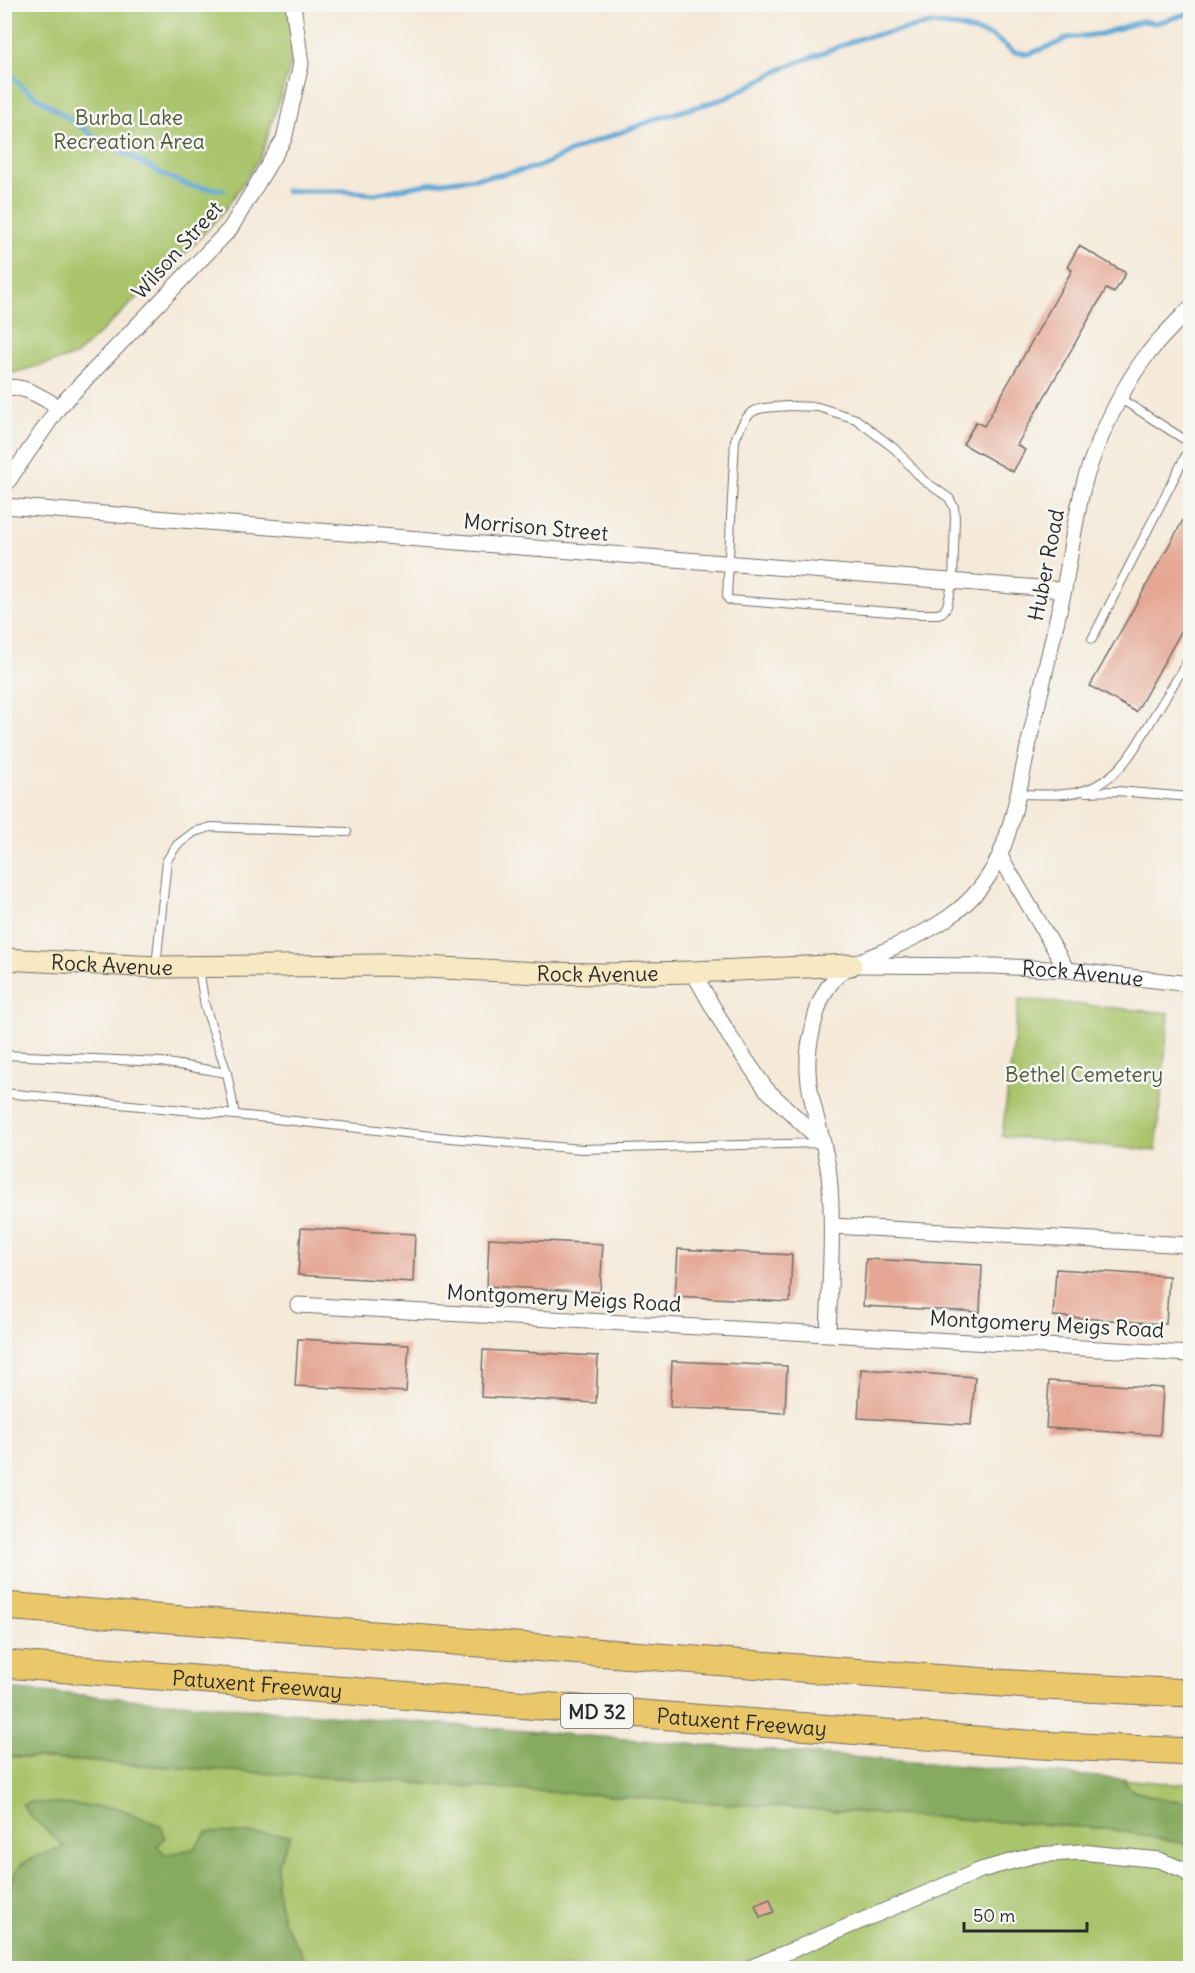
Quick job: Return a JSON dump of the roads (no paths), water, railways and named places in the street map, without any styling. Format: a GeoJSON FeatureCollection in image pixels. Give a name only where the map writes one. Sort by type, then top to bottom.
{"type":"FeatureCollection","features":[{"type":"Feature","properties":{"kind":"highway"},"geometry":{"type":"LineString","coordinates":[[4,1606],[875,1674],[1075,1688],[1191,1693]]}},
{"type":"Feature","properties":{"kind":"highway","name":"Patuxent Freeway"},"geometry":{"type":"LineString","coordinates":[[4,1664],[1040,1745],[1191,1752]]}},
{"type":"Feature","properties":{"kind":"street","name":"Wilson Street"},"geometry":{"type":"LineString","coordinates":[[4,487],[59,407],[230,229],[284,139],[301,64],[293,4]]}},
{"type":"Feature","properties":{"kind":"street","name":"Huber Road"},"geometry":{"type":"LineString","coordinates":[[851,965],[916,938],[954,915],[986,882],[1000,856],[1017,794],[1064,590],[1085,480],[1099,443],[1131,379],[1146,356],[1191,308]]}},
{"type":"Feature","properties":{"kind":"street"},"geometry":{"type":"LineString","coordinates":[[4,388],[12,386],[27,390],[59,407]]}},
{"type":"Feature","properties":{"kind":"street","name":"Morrison Street"},"geometry":{"type":"LineString","coordinates":[[4,506],[1064,590]]}},
{"type":"Feature","properties":{"kind":"street"},"geometry":{"type":"LineString","coordinates":[[1000,856],[1067,970]]}},
{"type":"Feature","properties":{"kind":"street","name":"Rock Avenue"},"geometry":{"type":"LineString","coordinates":[[4,959],[156,967],[385,965],[539,973],[693,972],[851,965],[995,966],[1067,970],[1191,984]]}},
{"type":"Feature","properties":{"kind":"street"},"geometry":{"type":"LineString","coordinates":[[828,1333],[832,1226],[828,1170],[811,1101],[807,1068],[811,1033],[820,1005],[831,982],[851,965]]}},
{"type":"Feature","properties":{"kind":"street"},"geometry":{"type":"LineString","coordinates":[[693,972],[730,1037],[766,1089],[823,1143]]}},
{"type":"Feature","properties":{"kind":"street"},"geometry":{"type":"LineString","coordinates":[[832,1226],[1191,1245]]}},
{"type":"Feature","properties":{"kind":"street","name":"Montgomery Meigs Road"},"geometry":{"type":"LineString","coordinates":[[298,1305],[1191,1354]]}},
{"type":"Feature","properties":{"kind":"street"},"geometry":{"type":"LineString","coordinates":[[750,1968],[981,1870],[1035,1856],[1081,1852],[1159,1860],[1184,1870],[1191,1876]]}},
{"type":"Feature","properties":{"kind":"lane"},"geometry":{"type":"LineString","coordinates":[[1092,639],[1191,445],[1121,399]]}},
{"type":"Feature","properties":{"kind":"lane"},"geometry":{"type":"LineString","coordinates":[[789,406],[818,407],[856,419],[895,449],[923,480],[949,498],[954,507],[953,581],[947,606],[943,612],[938,614],[729,600],[726,593],[735,440],[744,418],[755,409],[789,406]]}},
{"type":"Feature","properties":{"kind":"lane"},"geometry":{"type":"LineString","coordinates":[[1079,792],[1095,786],[1114,774],[1128,758],[1191,657]]}},
{"type":"Feature","properties":{"kind":"lane"},"geometry":{"type":"LineString","coordinates":[[1017,794],[1118,792],[1191,797]]}},
{"type":"Feature","properties":{"kind":"lane"},"geometry":{"type":"LineString","coordinates":[[156,967],[167,860],[177,845],[194,832],[212,826],[347,832]]}},
{"type":"Feature","properties":{"kind":"lane"},"geometry":{"type":"LineString","coordinates":[[199,967],[205,1006],[227,1073],[235,1114]]}},
{"type":"Feature","properties":{"kind":"lane"},"geometry":{"type":"LineString","coordinates":[[4,1055],[161,1062],[227,1073]]}},
{"type":"Feature","properties":{"kind":"lane"},"geometry":{"type":"LineString","coordinates":[[4,1093],[582,1149],[823,1143]]}},
{"type":"Feature","properties":{"kind":"waterway"},"geometry":{"type":"LineString","coordinates":[[286,191],[344,191],[374,194],[538,167],[581,147],[659,118],[726,98],[786,67],[861,38],[930,24],[959,27],[992,36],[1014,52],[1028,54],[1067,38],[1101,34],[1142,21],[1156,23],[1190,13]]}},
{"type":"Feature","properties":{"kind":"waterway"},"geometry":{"type":"LineString","coordinates":[[4,66],[21,86],[96,137],[164,175],[190,186],[223,190]]}},
{"type":"Feature","properties":{"kind":"park label","name":"Burba Lake Recreation Area"},"geometry":{"type":"Point","coordinates":[129,129]}},
{"type":"Feature","properties":{"kind":"park label","name":"Bethel Cemetery"},"geometry":{"type":"Point","coordinates":[1084,1074]}}]}
